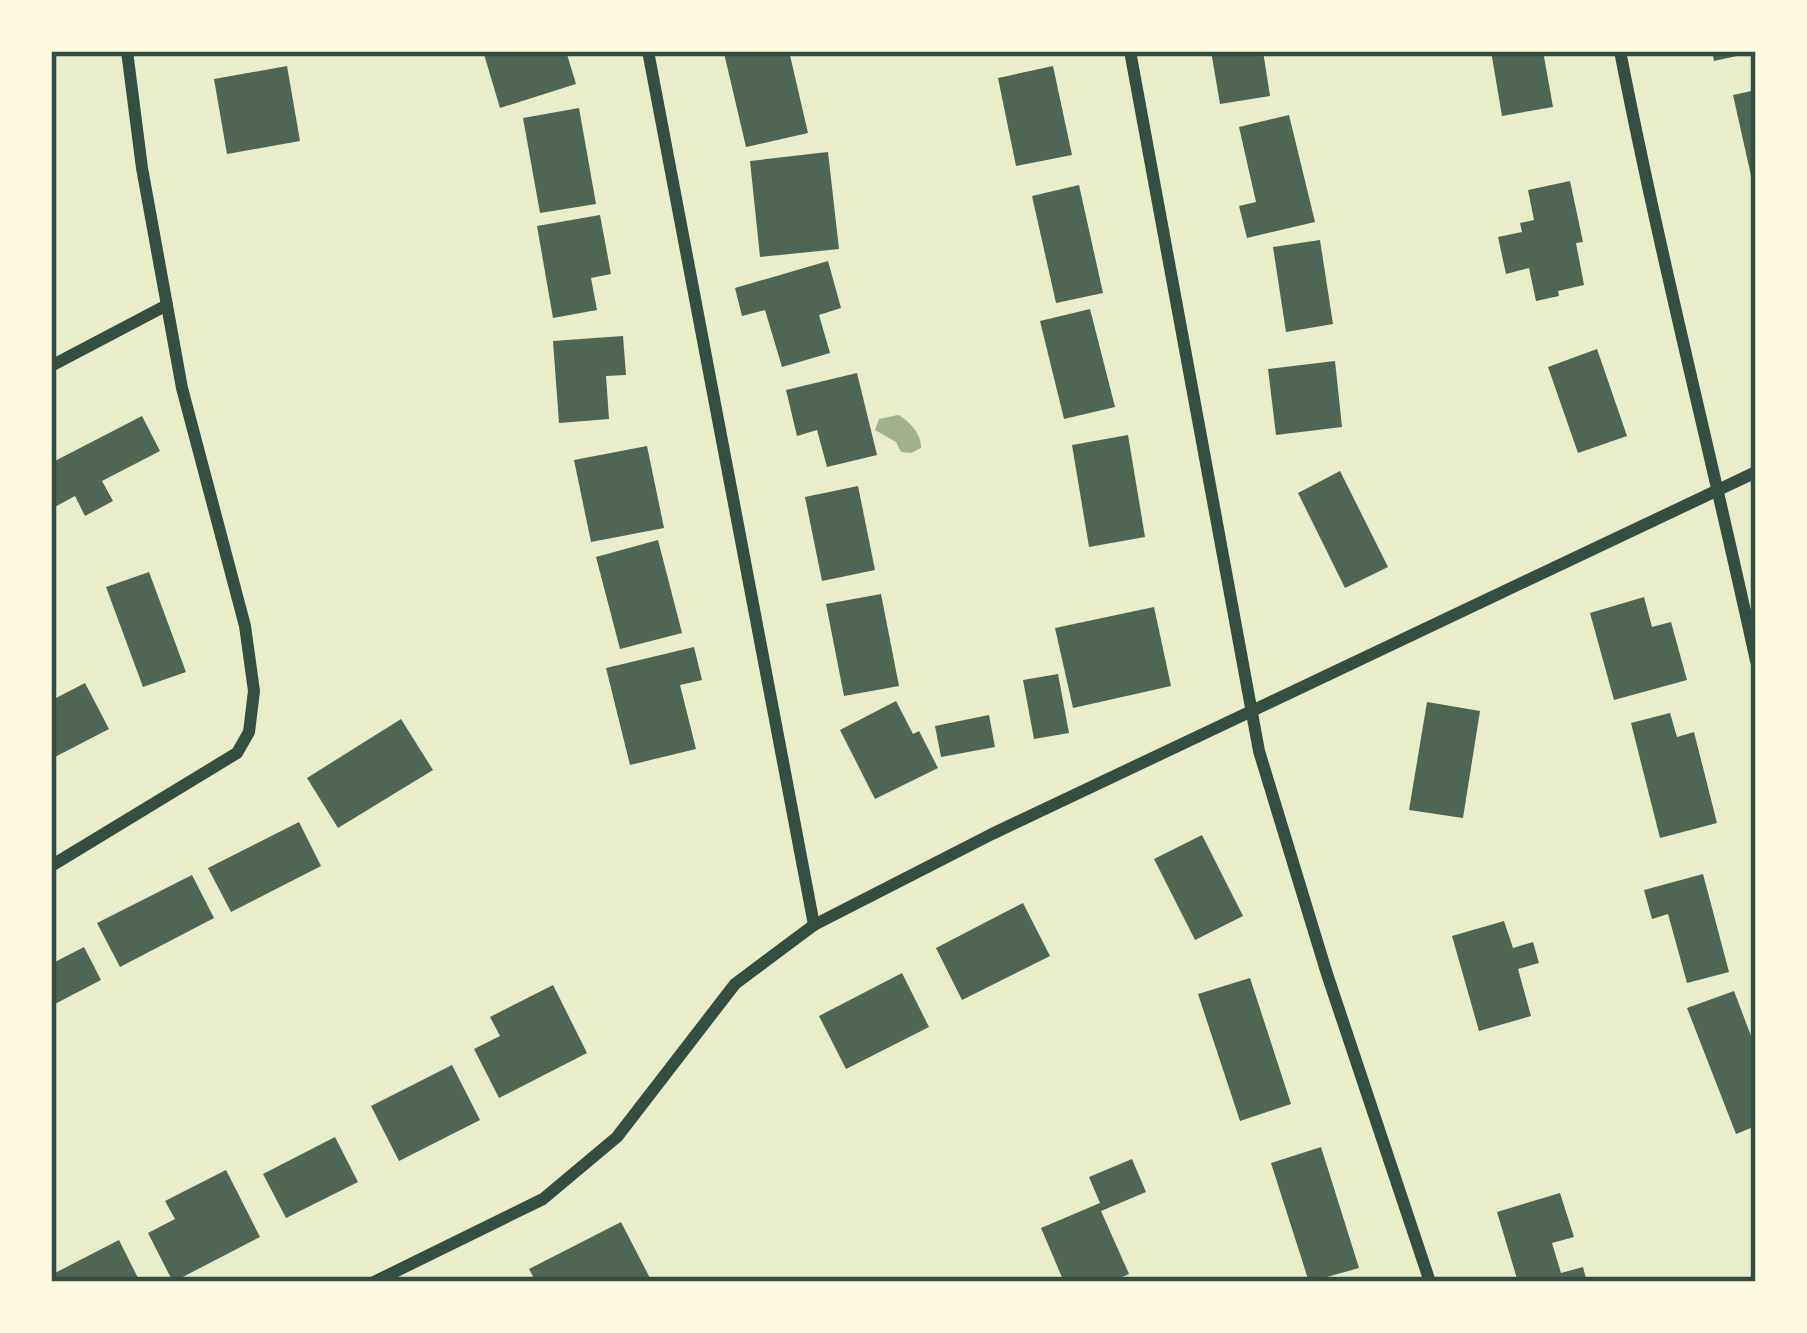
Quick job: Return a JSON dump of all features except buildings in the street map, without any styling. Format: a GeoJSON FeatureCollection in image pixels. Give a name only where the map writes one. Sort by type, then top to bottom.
{"type":"FeatureCollection","features":[{"type":"Feature","properties":{"kind":"street"},"geometry":{"type":"LineString","coordinates":[[51,866],[236,753],[249,732],[254,691],[245,626],[182,388],[142,168],[127,51]]}},
{"type":"Feature","properties":{"kind":"street"},"geometry":{"type":"LineString","coordinates":[[648,51],[814,925]]}},
{"type":"Feature","properties":{"kind":"street"},"geometry":{"type":"LineString","coordinates":[[1130,51],[1259,751],[1327,974],[1430,1282]]}},
{"type":"Feature","properties":{"kind":"street"},"geometry":{"type":"LineString","coordinates":[[1620,51],[1648,198],[1756,662]]}},
{"type":"Feature","properties":{"kind":"street"},"geometry":{"type":"LineString","coordinates":[[51,366],[167,305]]}},
{"type":"Feature","properties":{"kind":"street"},"geometry":{"type":"LineString","coordinates":[[374,1282],[543,1199],[617,1137],[735,984],[814,925],[992,835],[1756,472]]}},
{"type":"Feature","properties":{"kind":"shaded area"},"geometry":{"type":"Polygon","coordinates":[[[898,415],[914,428],[921,448],[901,452],[896,442],[875,430],[879,419],[898,415]]]}}]}
